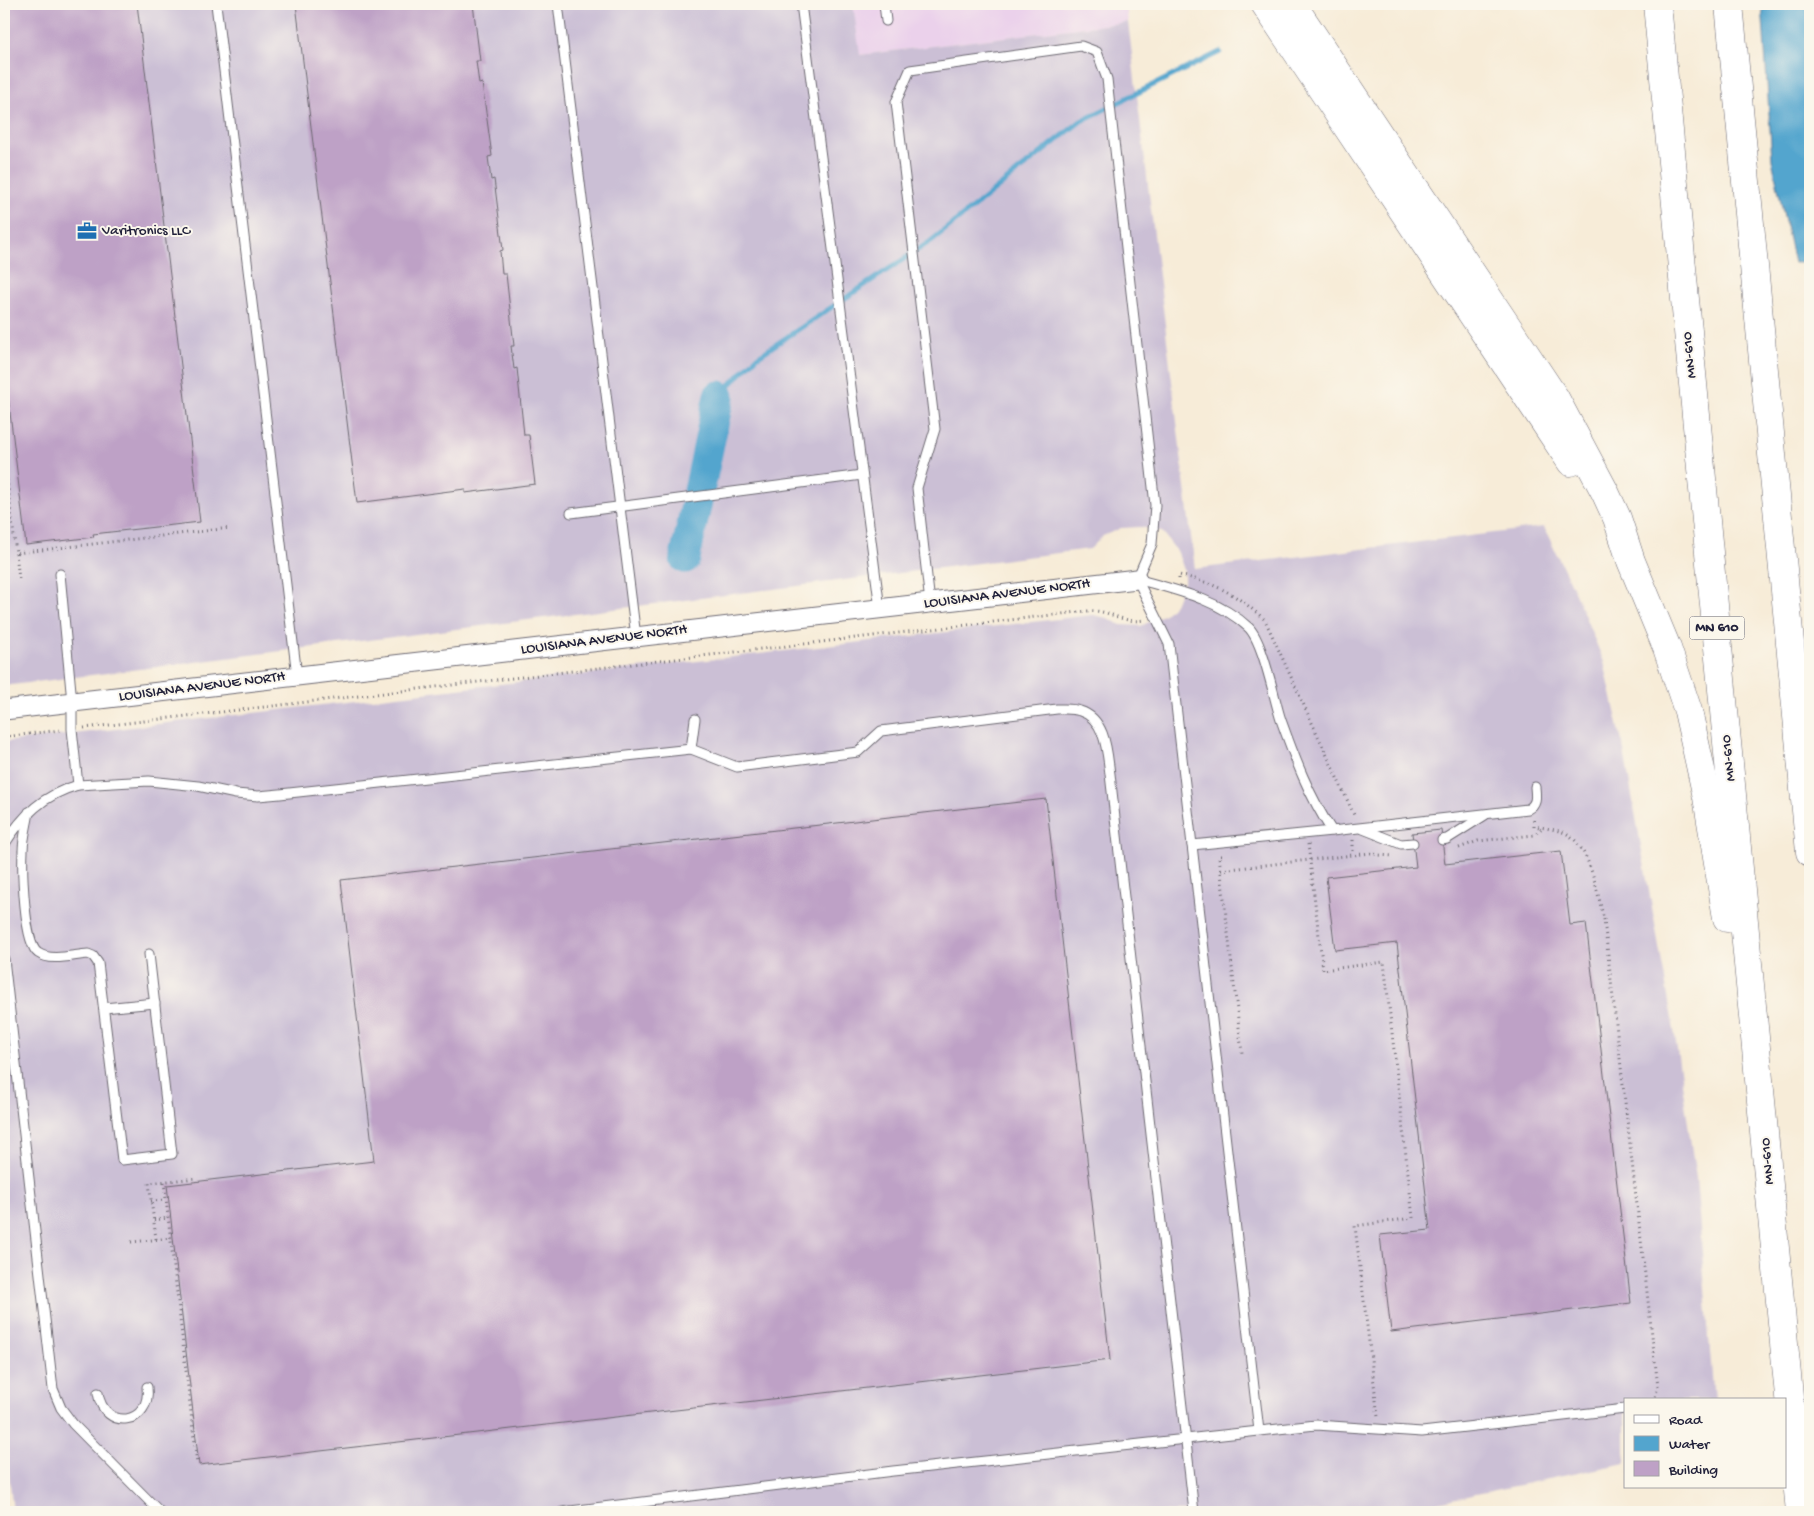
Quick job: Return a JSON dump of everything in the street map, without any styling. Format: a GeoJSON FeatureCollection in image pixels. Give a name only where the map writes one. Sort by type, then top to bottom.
{"type":"FeatureCollection","features":[{"type":"Feature","properties":{"kind":"highway"},"geometry":{"type":"LineString","coordinates":[[1265,4],[1554,435],[1630,561]]}},
{"type":"Feature","properties":{"kind":"highway"},"geometry":{"type":"LineString","coordinates":[[1292,4],[1555,398],[1617,518],[1630,561],[1667,648],[1688,711],[1697,748],[1717,849],[1776,1252]]}},
{"type":"Feature","properties":{"kind":"highway","name":"MN-610"},"geometry":{"type":"LineString","coordinates":[[1657,4],[1800,1512]]}},
{"type":"Feature","properties":{"kind":"highway"},"geometry":{"type":"LineString","coordinates":[[1729,4],[1810,852]]}},
{"type":"Feature","properties":{"kind":"street","name":"LOUISIANA AVENUE NORTH"},"geometry":{"type":"LineString","coordinates":[[4,710],[1137,579]]}},
{"type":"Feature","properties":{"kind":"lane"},"geometry":{"type":"LineString","coordinates":[[216,4],[297,676]]}},
{"type":"Feature","properties":{"kind":"lane"},"geometry":{"type":"LineString","coordinates":[[558,4],[618,506],[636,637]]}},
{"type":"Feature","properties":{"kind":"lane"},"geometry":{"type":"LineString","coordinates":[[801,4],[880,609]]}},
{"type":"Feature","properties":{"kind":"lane"},"geometry":{"type":"LineString","coordinates":[[884,4],[886,21]]}},
{"type":"Feature","properties":{"kind":"lane"},"geometry":{"type":"LineString","coordinates":[[930,603],[917,488],[935,429],[896,102],[910,70],[1080,46],[1097,52],[1107,79],[1155,505],[1152,544],[1137,579],[1168,644],[1259,1431]]}},
{"type":"Feature","properties":{"kind":"lane"},"geometry":{"type":"LineString","coordinates":[[571,513],[862,475]]}},
{"type":"Feature","properties":{"kind":"lane"},"geometry":{"type":"LineString","coordinates":[[60,574],[78,785]]}},
{"type":"Feature","properties":{"kind":"lane"},"geometry":{"type":"LineString","coordinates":[[1137,579],[1192,595],[1230,612],[1250,628],[1263,656],[1298,767],[1318,810],[1332,831]]}},
{"type":"Feature","properties":{"kind":"lane"},"geometry":{"type":"LineString","coordinates":[[4,845],[29,812],[61,790],[78,785],[149,781],[198,786],[236,794],[265,795],[691,749],[737,767],[858,752],[881,731],[1057,709],[1079,710],[1093,716],[1101,729],[1107,750],[1194,1512]]}},
{"type":"Feature","properties":{"kind":"lane"},"geometry":{"type":"LineString","coordinates":[[691,749],[695,719]]}},
{"type":"Feature","properties":{"kind":"lane"},"geometry":{"type":"LineString","coordinates":[[1192,845],[1528,809],[1533,806],[1536,797],[1535,787]]}},
{"type":"Feature","properties":{"kind":"lane"},"geometry":{"type":"LineString","coordinates":[[29,812],[23,850],[25,900],[30,942],[37,952],[50,957],[88,954],[93,956],[98,963],[122,1160],[172,1154],[149,954]]}},
{"type":"Feature","properties":{"kind":"lane"},"geometry":{"type":"LineString","coordinates":[[1442,840],[1447,839],[1486,814]]}},
{"type":"Feature","properties":{"kind":"lane"},"geometry":{"type":"LineString","coordinates":[[1358,828],[1401,844],[1414,843]]}},
{"type":"Feature","properties":{"kind":"lane"},"geometry":{"type":"LineString","coordinates":[[4,960],[53,1389],[61,1408],[73,1424],[160,1512]]}},
{"type":"Feature","properties":{"kind":"lane"},"geometry":{"type":"LineString","coordinates":[[104,1008],[154,1003]]}},
{"type":"Feature","properties":{"kind":"lane"},"geometry":{"type":"LineString","coordinates":[[98,1393],[99,1402],[109,1416],[126,1419],[134,1417],[141,1412],[148,1396],[147,1387]]}},
{"type":"Feature","properties":{"kind":"lane"},"geometry":{"type":"LineString","coordinates":[[562,1512],[894,1471],[1316,1425],[1422,1432],[1624,1409]]}},
{"type":"Feature","properties":{"kind":"path"},"geometry":{"type":"LineString","coordinates":[[4,455],[19,579]]}},
{"type":"Feature","properties":{"kind":"path"},"geometry":{"type":"LineString","coordinates":[[16,554],[230,528]]}},
{"type":"Feature","properties":{"kind":"path"},"geometry":{"type":"LineString","coordinates":[[1177,590],[1180,575],[1195,579],[1227,591],[1242,600],[1265,620],[1356,815],[1358,828],[1352,847],[1353,855]]}},
{"type":"Feature","properties":{"kind":"path"},"geometry":{"type":"LineString","coordinates":[[4,737],[1087,611],[1106,611],[1126,620],[1136,621],[1155,616]]}},
{"type":"Feature","properties":{"kind":"path"},"geometry":{"type":"LineString","coordinates":[[1533,806],[1534,826],[1564,833],[1577,843],[1584,854],[1604,920],[1658,1387],[1653,1398]]}},
{"type":"Feature","properties":{"kind":"path"},"geometry":{"type":"LineString","coordinates":[[1451,849],[1465,847],[1478,840],[1534,835],[1542,828]]}},
{"type":"Feature","properties":{"kind":"path"},"geometry":{"type":"LineString","coordinates":[[1306,834],[1323,970],[1384,962],[1413,1218],[1355,1226],[1379,1429]]}},
{"type":"Feature","properties":{"kind":"path"},"geometry":{"type":"LineString","coordinates":[[1238,840],[1236,855],[1219,856],[1242,1053]]}},
{"type":"Feature","properties":{"kind":"path"},"geometry":{"type":"LineString","coordinates":[[1221,870],[1371,853],[1385,856],[1400,855]]}},
{"type":"Feature","properties":{"kind":"path"},"geometry":{"type":"LineString","coordinates":[[156,1239],[149,1183],[197,1178]]}},
{"type":"Feature","properties":{"kind":"path"},"geometry":{"type":"LineString","coordinates":[[164,1182],[197,1464]]}},
{"type":"Feature","properties":{"kind":"path"},"geometry":{"type":"LineString","coordinates":[[151,1201],[166,1200]]}},
{"type":"Feature","properties":{"kind":"path"},"geometry":{"type":"LineString","coordinates":[[154,1220],[168,1218]]}},
{"type":"Feature","properties":{"kind":"path"},"geometry":{"type":"LineString","coordinates":[[131,1242],[171,1238]]}},
{"type":"Feature","properties":{"kind":"shaded area"},"geometry":{"type":"Polygon","coordinates":[[[4,4],[853,4],[860,55],[1128,22],[1195,569],[1544,527],[1575,593],[1604,662],[1624,751],[1675,1036],[1696,1178],[1714,1398],[1624,1398],[1624,1463],[1390,1512],[13,1512],[4,1425],[4,742],[1093,615],[1107,618],[1121,625],[1141,626],[1165,614],[1175,604],[1184,582],[1184,570],[1178,553],[1162,532],[1141,527],[1121,528],[1103,536],[1090,549],[4,686],[4,4]]]}},
{"type":"Feature","properties":{"kind":"shaded area"},"geometry":{"type":"Polygon","coordinates":[[[853,4],[1126,4],[1128,22],[859,55],[853,4]]]}},
{"type":"Feature","properties":{"kind":"water"},"geometry":{"type":"Polygon","coordinates":[[[1762,4],[1810,4],[1810,262],[1794,263],[1772,160],[1762,4]]]}},
{"type":"Feature","properties":{"kind":"building"},"geometry":{"type":"Polygon","coordinates":[[[4,4],[137,4],[200,522],[93,534],[94,537],[26,545],[4,363],[4,4]]]}},
{"type":"Feature","properties":{"kind":"building"},"geometry":{"type":"Polygon","coordinates":[[[296,4],[473,4],[480,61],[476,61],[479,84],[482,83],[492,156],[488,157],[491,180],[494,179],[503,250],[500,251],[502,274],[506,274],[514,346],[511,346],[514,369],[517,368],[524,435],[529,435],[535,484],[465,493],[465,489],[357,503],[296,4]]]}},
{"type":"Feature","properties":{"kind":"building"},"geometry":{"type":"Polygon","coordinates":[[[1046,799],[1110,1360],[199,1465],[167,1185],[374,1161],[341,880],[1046,799]]]}},
{"type":"Feature","properties":{"kind":"building"},"geometry":{"type":"Polygon","coordinates":[[[1441,830],[1445,864],[1561,851],[1570,925],[1586,923],[1631,1303],[1391,1332],[1380,1235],[1430,1230],[1397,943],[1335,950],[1326,877],[1416,867],[1412,833],[1441,830]]]}},
{"type":"Feature","properties":{"kind":"waterway"},"geometry":{"type":"LineString","coordinates":[[719,396],[757,357],[931,241],[1081,121],[1220,52]]}},
{"type":"Feature","properties":{"kind":"waterway"},"geometry":{"type":"LineString","coordinates":[[685,558],[719,396]]}},
{"type":"Feature","properties":{"kind":"place","name":"Varitronics LLC"},"geometry":{"type":"Point","coordinates":[87,231]}}]}
